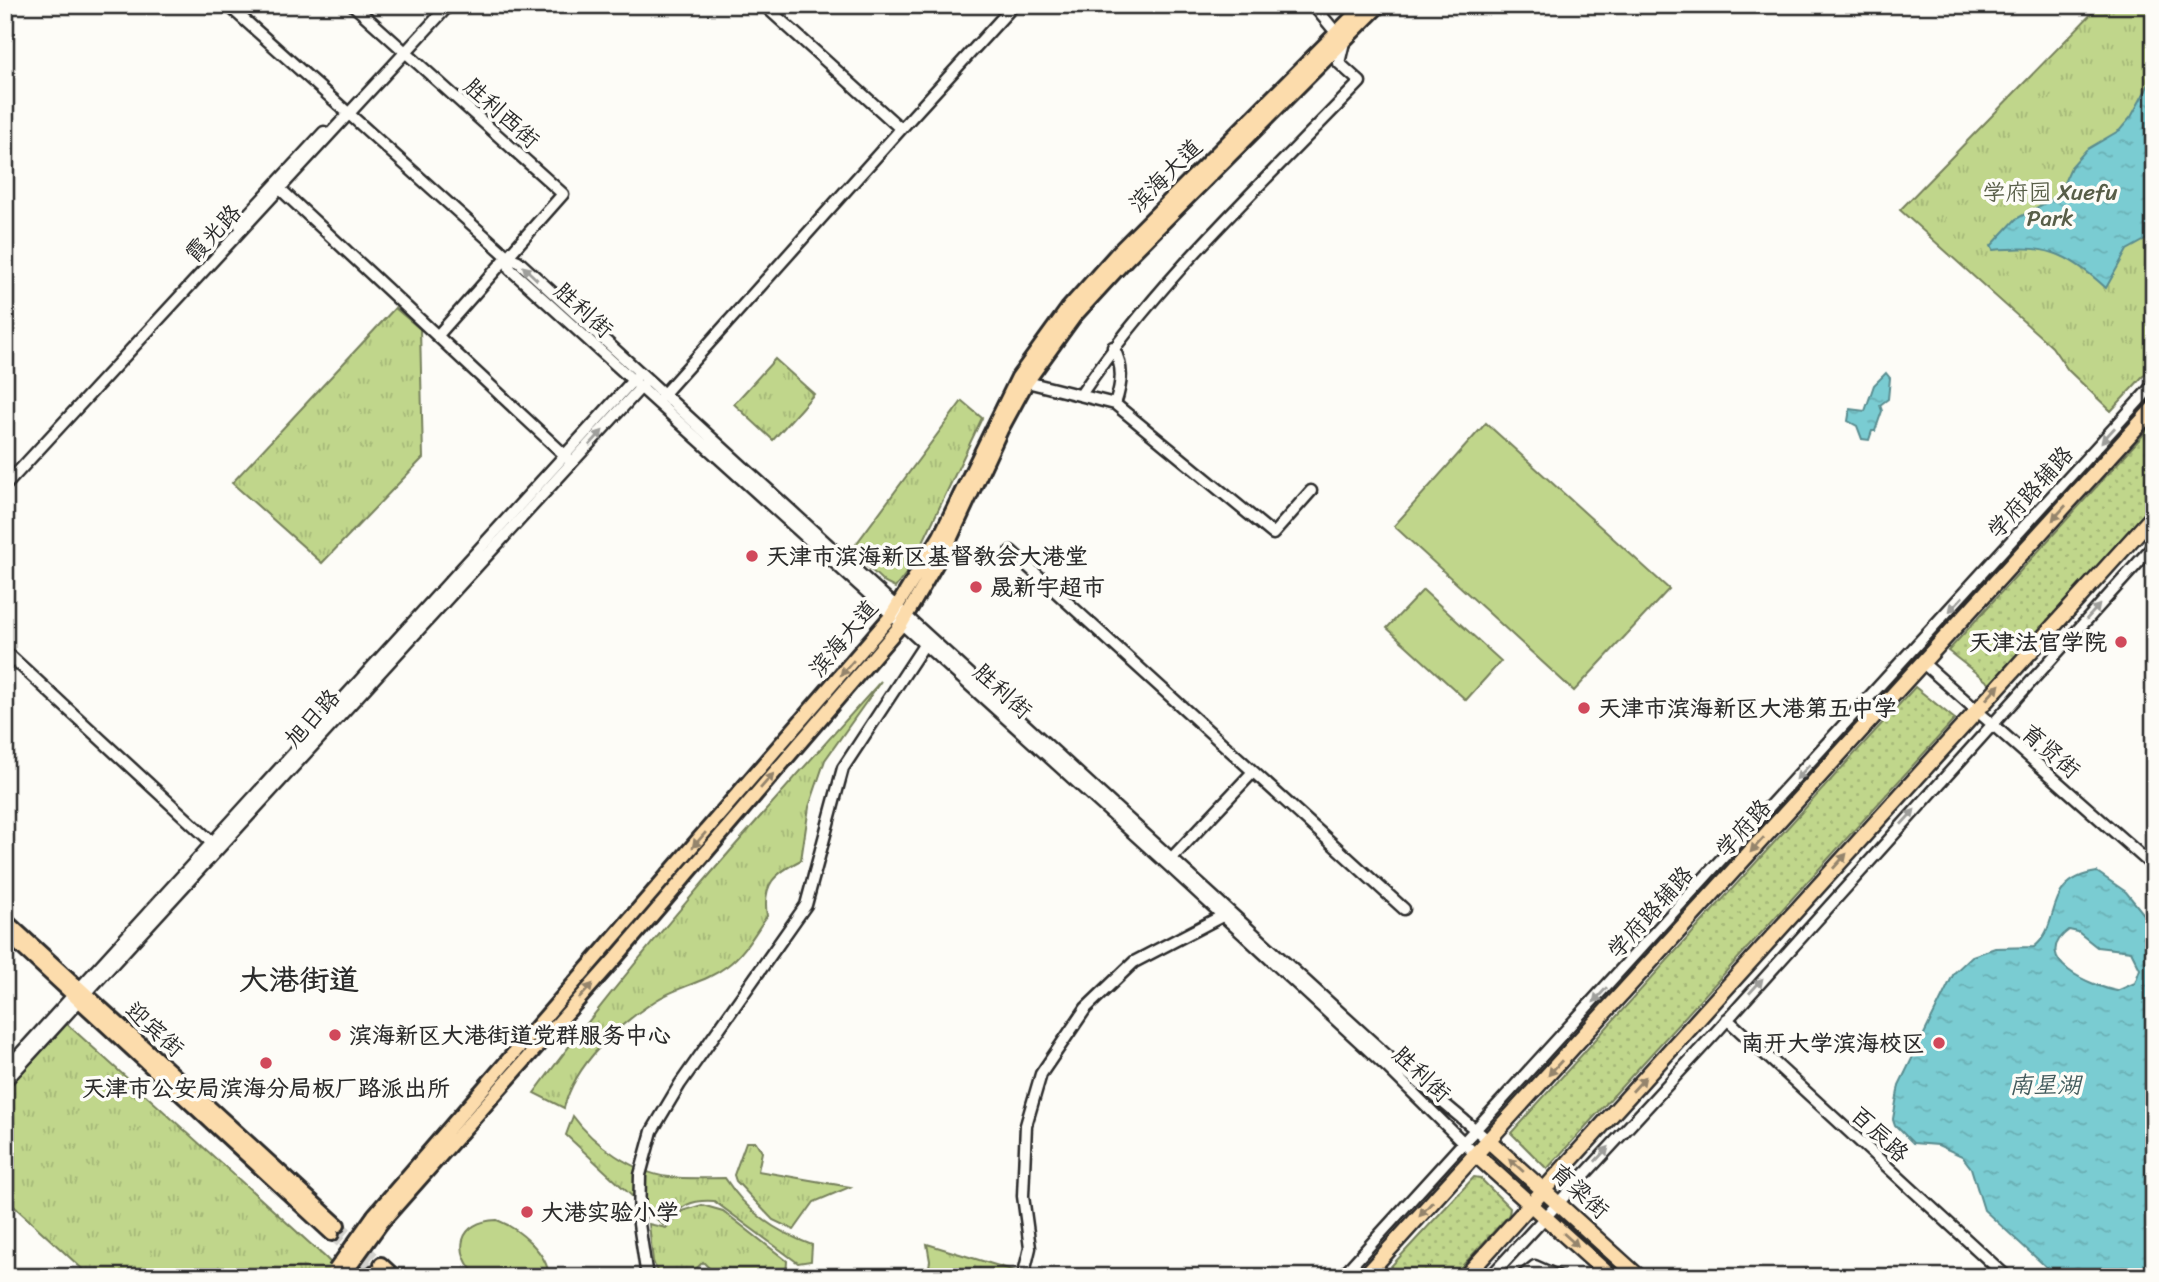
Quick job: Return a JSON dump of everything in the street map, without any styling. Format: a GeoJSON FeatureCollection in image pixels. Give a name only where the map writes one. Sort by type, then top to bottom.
{"type":"FeatureCollection","features":[{"type":"Feature","properties":{"kind":"highway","name":"学府路"},"geometry":{"type":"LineString","coordinates":[[1364,1277],[2154,408]]}},
{"type":"Feature","properties":{"kind":"highway"},"geometry":{"type":"LineString","coordinates":[[1465,1277],[2154,515]]}},
{"type":"Feature","properties":{"kind":"highway","name":"育梁街"},"geometry":{"type":"LineString","coordinates":[[1489,1141],[1639,1277]]}},
{"type":"Feature","properties":{"kind":"highway","name":"育梁街"},"geometry":{"type":"LineString","coordinates":[[1476,1155],[1611,1277]]}},
{"type":"Feature","properties":{"kind":"main road","name":"滨海大道"},"geometry":{"type":"LineString","coordinates":[[378,1218],[509,1079],[898,616],[948,544],[1001,430],[1027,382],[1100,286],[1341,37],[1364,5]]}},
{"type":"Feature","properties":{"kind":"main road","name":"滨海大道"},"geometry":{"type":"LineString","coordinates":[[378,1218],[898,616],[1018,377],[1043,340],[1094,277],[1341,37],[1380,5]]}},
{"type":"Feature","properties":{"kind":"main road","name":"迎宾街"},"geometry":{"type":"LineString","coordinates":[[5,920],[80,994],[335,1229]]}},
{"type":"Feature","properties":{"kind":"main road","name":"迎宾街"},"geometry":{"type":"LineString","coordinates":[[5,932],[80,994]]}},
{"type":"Feature","properties":{"kind":"main road"},"geometry":{"type":"LineString","coordinates":[[338,1275],[378,1218]]}},
{"type":"Feature","properties":{"kind":"main road"},"geometry":{"type":"LineString","coordinates":[[378,1271],[395,1277]]}},
{"type":"Feature","properties":{"kind":"street","name":"胜利街"},"geometry":{"type":"LineString","coordinates":[[228,5],[345,114],[508,257],[518,261],[640,381],[1226,914],[1476,1155]]}},
{"type":"Feature","properties":{"kind":"street","name":"胜利西街"},"geometry":{"type":"LineString","coordinates":[[353,5],[563,194],[508,257]]}},
{"type":"Feature","properties":{"kind":"street","name":"霞光路"},"geometry":{"type":"LineString","coordinates":[[5,486],[441,5]]}},
{"type":"Feature","properties":{"kind":"street","name":"霞光路"},"geometry":{"type":"LineString","coordinates":[[403,50],[449,5]]}},
{"type":"Feature","properties":{"kind":"street"},"geometry":{"type":"LineString","coordinates":[[764,5],[901,129]]}},
{"type":"Feature","properties":{"kind":"street"},"geometry":{"type":"LineString","coordinates":[[660,398],[1014,5]]}},
{"type":"Feature","properties":{"kind":"street"},"geometry":{"type":"LineString","coordinates":[[1082,393],[1113,347],[1162,288],[1360,82],[1339,62],[1341,37],[1313,5]]}},
{"type":"Feature","properties":{"kind":"street","name":"霞光路"},"geometry":{"type":"LineString","coordinates":[[5,478],[278,187]]}},
{"type":"Feature","properties":{"kind":"street"},"geometry":{"type":"LineString","coordinates":[[278,187],[439,334],[569,459]]}},
{"type":"Feature","properties":{"kind":"street"},"geometry":{"type":"LineString","coordinates":[[439,334],[508,257]]}},
{"type":"Feature","properties":{"kind":"street"},"geometry":{"type":"LineString","coordinates":[[1113,347],[1120,360],[1122,375],[1115,404]]}},
{"type":"Feature","properties":{"kind":"street","name":"旭日路"},"geometry":{"type":"LineString","coordinates":[[5,1082],[80,994],[640,381]]}},
{"type":"Feature","properties":{"kind":"street"},"geometry":{"type":"LineString","coordinates":[[1027,382],[1082,393],[1115,404],[1273,534],[1311,491]]}},
{"type":"Feature","properties":{"kind":"street","name":"学府路辅路"},"geometry":{"type":"LineString","coordinates":[[1341,1277],[1476,1132],[2154,384]]}},
{"type":"Feature","properties":{"kind":"street"},"geometry":{"type":"LineString","coordinates":[[1490,1277],[1727,1019],[2154,545]]}},
{"type":"Feature","properties":{"kind":"street"},"geometry":{"type":"LineString","coordinates":[[1011,551],[1404,909]]}},
{"type":"Feature","properties":{"kind":"street","name":"胜利街"},"geometry":{"type":"LineString","coordinates":[[898,616],[924,645],[1169,861]]}},
{"type":"Feature","properties":{"kind":"street"},"geometry":{"type":"LineString","coordinates":[[647,1277],[639,1212],[640,1175],[652,1131],[680,1084],[806,905],[843,768],[924,645]]}},
{"type":"Feature","properties":{"kind":"street"},"geometry":{"type":"LineString","coordinates":[[5,651],[215,845]]}},
{"type":"Feature","properties":{"kind":"street","name":"育贤街"},"geometry":{"type":"LineString","coordinates":[[1923,663],[2154,867]]}},
{"type":"Feature","properties":{"kind":"street"},"geometry":{"type":"LineString","coordinates":[[1169,861],[1252,773]]}},
{"type":"Feature","properties":{"kind":"street","name":"胜利街"},"geometry":{"type":"LineString","coordinates":[[1226,914],[1489,1141]]}},
{"type":"Feature","properties":{"kind":"street"},"geometry":{"type":"LineString","coordinates":[[1023,1277],[1030,1248],[1023,1196],[1026,1125],[1041,1074],[1086,1008],[1134,962],[1226,914]]}},
{"type":"Feature","properties":{"kind":"street","name":"旭日路"},"geometry":{"type":"LineString","coordinates":[[5,1070],[80,994]]}},
{"type":"Feature","properties":{"kind":"street","name":"百辰路"},"geometry":{"type":"LineString","coordinates":[[1727,1019],[2007,1277]]}},
{"type":"Feature","properties":{"kind":"street"},"geometry":{"type":"LineString","coordinates":[[1521,1277],[1535,1266],[1560,1277]]}},
{"type":"Feature","properties":{"kind":"green space","name":"学府园 Xuefu Park"},"geometry":{"type":"Polygon","coordinates":[[[2100,5],[2154,5],[2154,364],[2111,411],[2068,370],[2052,347],[1900,210],[2100,5]]]}},
{"type":"Feature","properties":{"kind":"green space"},"geometry":{"type":"Polygon","coordinates":[[[395,308],[420,329],[423,458],[322,563],[232,483],[395,308]]]}},
{"type":"Feature","properties":{"kind":"green space"},"geometry":{"type":"Polygon","coordinates":[[[775,359],[814,394],[773,440],[734,404],[775,359]]]}},
{"type":"Feature","properties":{"kind":"green space"},"geometry":{"type":"Polygon","coordinates":[[[962,401],[982,418],[911,567],[895,588],[885,583],[851,551],[962,401]]]}},
{"type":"Feature","properties":{"kind":"green space"},"geometry":{"type":"Polygon","coordinates":[[[1486,423],[1669,589],[1574,691],[1394,526],[1486,423]]]}},
{"type":"Feature","properties":{"kind":"green space"},"geometry":{"type":"Polygon","coordinates":[[[2154,423],[2154,504],[1990,684],[1948,651],[2154,423]]]}},
{"type":"Feature","properties":{"kind":"green space"},"geometry":{"type":"Polygon","coordinates":[[[1423,590],[1501,661],[1466,700],[1387,628],[1423,590]]]}},
{"type":"Feature","properties":{"kind":"green space"},"geometry":{"type":"Polygon","coordinates":[[[881,681],[825,760],[809,807],[801,860],[772,881],[766,896],[767,916],[744,949],[719,972],[655,1001],[613,1034],[578,1076],[564,1108],[534,1093],[659,934],[881,681]]]}},
{"type":"Feature","properties":{"kind":"green space"},"geometry":{"type":"Polygon","coordinates":[[[1915,687],[1955,719],[1547,1169],[1511,1133],[1915,687]]]}},
{"type":"Feature","properties":{"kind":"green space"},"geometry":{"type":"Polygon","coordinates":[[[67,1024],[344,1277],[91,1277],[5,1198],[5,1091],[67,1024]]]}},
{"type":"Feature","properties":{"kind":"green space"},"geometry":{"type":"Polygon","coordinates":[[[573,1116],[603,1147],[642,1170],[669,1177],[725,1178],[733,1190],[762,1219],[812,1245],[811,1261],[798,1263],[714,1201],[691,1203],[663,1225],[566,1135],[573,1116]]]}},
{"type":"Feature","properties":{"kind":"green space"},"geometry":{"type":"Polygon","coordinates":[[[746,1142],[756,1142],[762,1152],[758,1171],[850,1187],[814,1202],[794,1230],[773,1220],[736,1181],[734,1175],[746,1142]]]}},
{"type":"Feature","properties":{"kind":"green space"},"geometry":{"type":"Polygon","coordinates":[[[1474,1177],[1480,1178],[1510,1208],[1509,1215],[1452,1277],[1381,1277],[1474,1177]]]}},
{"type":"Feature","properties":{"kind":"green space"},"geometry":{"type":"Polygon","coordinates":[[[702,1205],[723,1211],[787,1261],[786,1277],[718,1277],[703,1262],[688,1277],[659,1277],[653,1261],[649,1224],[666,1228],[682,1211],[702,1205]]]}},
{"type":"Feature","properties":{"kind":"green space"},"geometry":{"type":"Polygon","coordinates":[[[497,1220],[530,1242],[543,1259],[549,1277],[478,1277],[465,1258],[463,1240],[474,1226],[497,1220]]]}},
{"type":"Feature","properties":{"kind":"green space"},"geometry":{"type":"Polygon","coordinates":[[[927,1244],[1015,1271],[1013,1277],[927,1277],[930,1261],[927,1244]]]}},
{"type":"Feature","properties":{"kind":"water"},"geometry":{"type":"Polygon","coordinates":[[[2154,75],[2154,235],[2127,250],[2106,288],[2079,266],[2054,253],[2027,249],[1993,250],[1991,246],[2016,219],[2058,196],[2071,167],[2086,150],[2120,130],[2131,117],[2154,75]]]}},
{"type":"Feature","properties":{"kind":"water"},"geometry":{"type":"Polygon","coordinates":[[[1886,373],[1890,378],[1888,399],[1880,405],[1882,411],[1875,431],[1872,431],[1869,440],[1862,439],[1857,426],[1848,421],[1850,409],[1865,411],[1874,385],[1886,373]]]}},
{"type":"Feature","properties":{"kind":"water","name":"南星湖"},"geometry":{"type":"Polygon","coordinates":[[[2097,872],[2126,892],[2151,923],[2154,1277],[2057,1277],[1984,1210],[1971,1168],[1962,1156],[1938,1145],[1913,1143],[1895,1125],[1893,1119],[1899,1085],[1954,973],[1972,956],[1995,948],[2034,947],[2043,938],[2060,893],[2079,877],[2097,872]],[[2069,930],[2058,941],[2056,952],[2069,970],[2094,984],[2117,991],[2135,983],[2140,969],[2131,951],[2097,947],[2078,932],[2069,930]]]}},
{"type":"Feature","properties":{"kind":"tunnel"},"geometry":{"type":"LineString","coordinates":[[338,1225],[381,1264]]}},
{"type":"Feature","properties":{"kind":"tunnel"},"geometry":{"type":"LineString","coordinates":[[332,1234],[374,1272]]}},
{"type":"Feature","properties":{"kind":"place","name":"天津市滨海新区基督教会大港堂"},"geometry":{"type":"Point","coordinates":[752,556]}},
{"type":"Feature","properties":{"kind":"place","name":"晟新宇超市"},"geometry":{"type":"Point","coordinates":[976,587]}},
{"type":"Feature","properties":{"kind":"place","name":"天津法官学院"},"geometry":{"type":"Point","coordinates":[2121,642]}},
{"type":"Feature","properties":{"kind":"place","name":"天津市滨海新区大港第五中学"},"geometry":{"type":"Point","coordinates":[1584,708]}},
{"type":"Feature","properties":{"kind":"place","name":"滨海新区大港街道党群服务中心"},"geometry":{"type":"Point","coordinates":[335,1035]}},
{"type":"Feature","properties":{"kind":"place","name":"南开大学滨海校区"},"geometry":{"type":"Point","coordinates":[1939,1043]}},
{"type":"Feature","properties":{"kind":"place","name":"天津市公安局滨海分局板厂路派出所"},"geometry":{"type":"Point","coordinates":[266,1063]}},
{"type":"Feature","properties":{"kind":"place","name":"大港实验小学"},"geometry":{"type":"Point","coordinates":[527,1212]}},
{"type":"Feature","properties":{"kind":"district","name":"大港街道"},"geometry":{"type":"Point","coordinates":[299,980]}}]}
